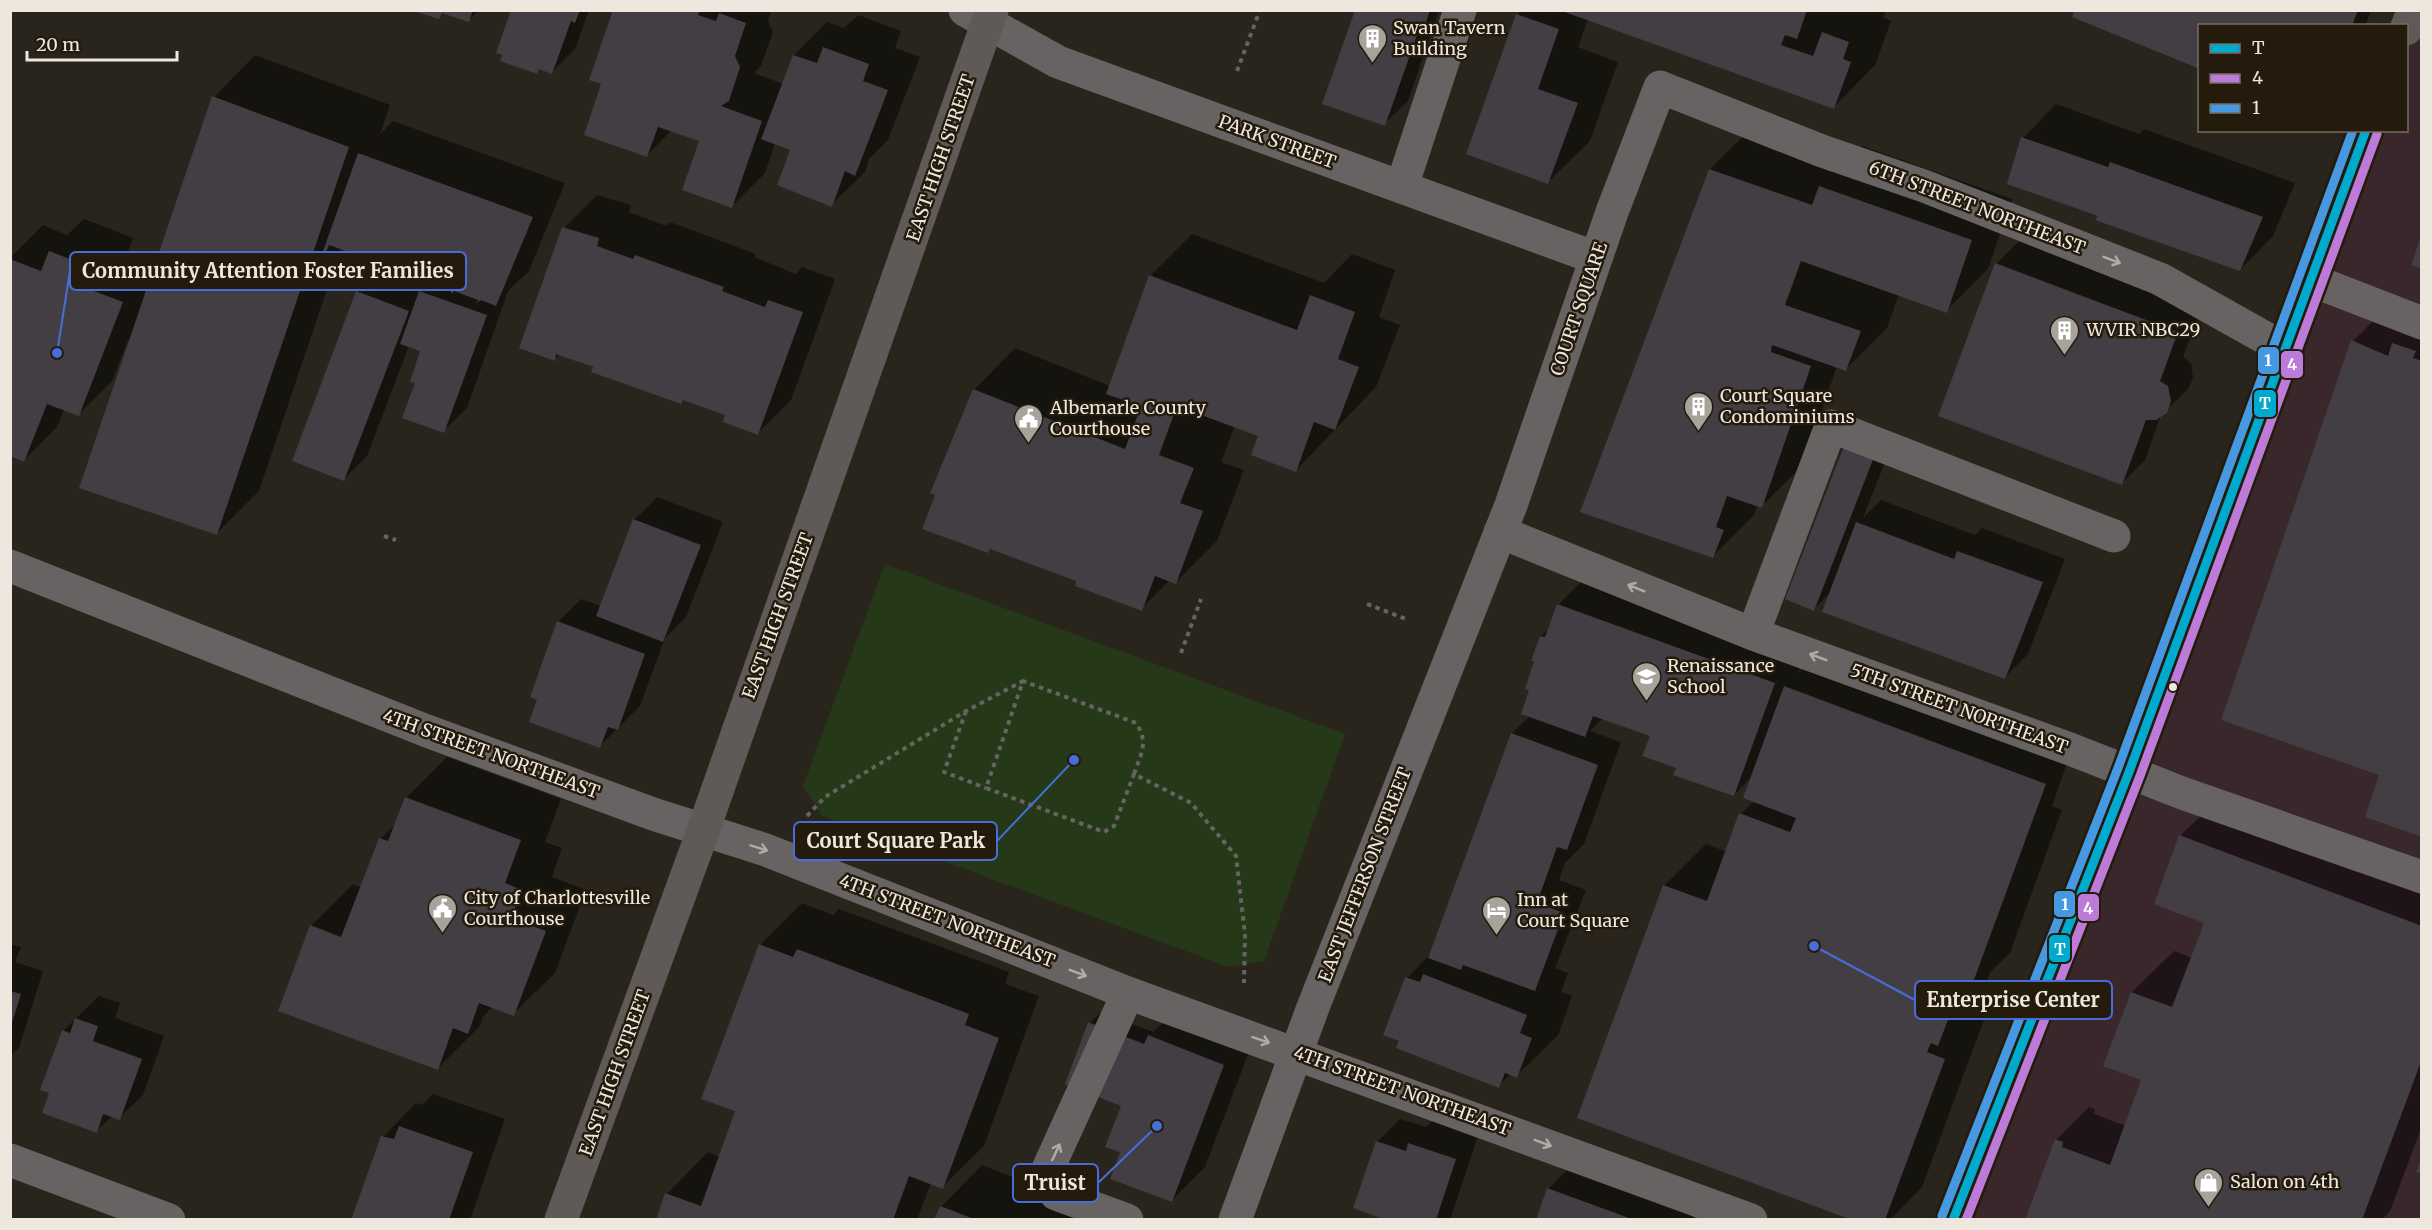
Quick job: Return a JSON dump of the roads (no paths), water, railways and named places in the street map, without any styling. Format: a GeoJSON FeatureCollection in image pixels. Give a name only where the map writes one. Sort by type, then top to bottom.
{"type":"FeatureCollection","features":[{"type":"Feature","properties":{"kind":"main road"},"geometry":{"type":"LineString","coordinates":[[2408,24],[2414,10]]}},
{"type":"Feature","properties":{"kind":"main road","name":"EAST HIGH STREET"},"geometry":{"type":"LineString","coordinates":[[561,1220],[703,831],[981,15]]}},
{"type":"Feature","properties":{"kind":"main road"},"geometry":{"type":"LineString","coordinates":[[1953,1220],[2129,772],[2365,132]]}},
{"type":"Feature","properties":{"kind":"street"},"geometry":{"type":"LineString","coordinates":[[1402,186],[1460,10]]}},
{"type":"Feature","properties":{"kind":"street","name":"PARK STREET"},"geometry":{"type":"LineString","coordinates":[[981,15],[1058,62],[1596,258]]}},
{"type":"Feature","properties":{"kind":"street","name":"6TH STREET NORTHEAST"},"geometry":{"type":"LineString","coordinates":[[1660,87],[1822,151],[1924,186],[2160,279],[2285,350]]}},
{"type":"Feature","properties":{"kind":"street","name":"COURT SQUARE"},"geometry":{"type":"LineString","coordinates":[[1500,532],[1596,258],[1660,87]]}},
{"type":"Feature","properties":{"kind":"street"},"geometry":{"type":"LineString","coordinates":[[2311,280],[2421,323]]}},
{"type":"Feature","properties":{"kind":"street"},"geometry":{"type":"LineString","coordinates":[[1753,634],[1832,426],[2114,536]]}},
{"type":"Feature","properties":{"kind":"street","name":"5TH STREET NORTHEAST"},"geometry":{"type":"LineString","coordinates":[[1500,532],[1753,634],[2181,793],[2421,877]]}},
{"type":"Feature","properties":{"kind":"street","name":"EAST JEFFERSON STREET"},"geometry":{"type":"LineString","coordinates":[[1235,1220],[1296,1052],[1500,532]]}},
{"type":"Feature","properties":{"kind":"street","name":"4TH STREET NORTHEAST"},"geometry":{"type":"LineString","coordinates":[[10,566],[427,731],[703,831],[766,850],[1128,993],[1296,1052],[1751,1220]]}},
{"type":"Feature","properties":{"kind":"street"},"geometry":{"type":"LineString","coordinates":[[1127,1220],[1056,1194],[1047,1171],[1128,993]]}},
{"type":"Feature","properties":{"kind":"street"},"geometry":{"type":"LineString","coordinates":[[10,1160],[169,1220]]}},
{"type":"Feature","properties":{"kind":"place","name":"Swan Tavern Building"},"geometry":{"type":"Point","coordinates":[1372,64]}},
{"type":"Feature","properties":{"kind":"place","name":"Community Attention Foster Families"},"geometry":{"type":"Point","coordinates":[57,353]}},
{"type":"Feature","properties":{"kind":"place","name":"WVIR NBC29"},"geometry":{"type":"Point","coordinates":[2065,356]}},
{"type":"Feature","properties":{"kind":"place","name":"Court Square Condominiums"},"geometry":{"type":"Point","coordinates":[1699,432]}},
{"type":"Feature","properties":{"kind":"place","name":"Albemarle County Courthouse"},"geometry":{"type":"Point","coordinates":[1029,444]}},
{"type":"Feature","properties":{"kind":"place","name":"Renaissance School"},"geometry":{"type":"Point","coordinates":[1646,702]}},
{"type":"Feature","properties":{"kind":"place","name":"Court Square Park"},"geometry":{"type":"Point","coordinates":[1074,760]}},
{"type":"Feature","properties":{"kind":"place","name":"City of Charlottesville Courthouse"},"geometry":{"type":"Point","coordinates":[443,934]}},
{"type":"Feature","properties":{"kind":"place","name":"Inn at Court Square"},"geometry":{"type":"Point","coordinates":[1496,936]}},
{"type":"Feature","properties":{"kind":"place","name":"Enterprise Center"},"geometry":{"type":"Point","coordinates":[1814,946]}},
{"type":"Feature","properties":{"kind":"place","name":"Truist"},"geometry":{"type":"Point","coordinates":[1157,1126]}},
{"type":"Feature","properties":{"kind":"place","name":"Salon on 4th"},"geometry":{"type":"Point","coordinates":[2209,1208]}}]}
